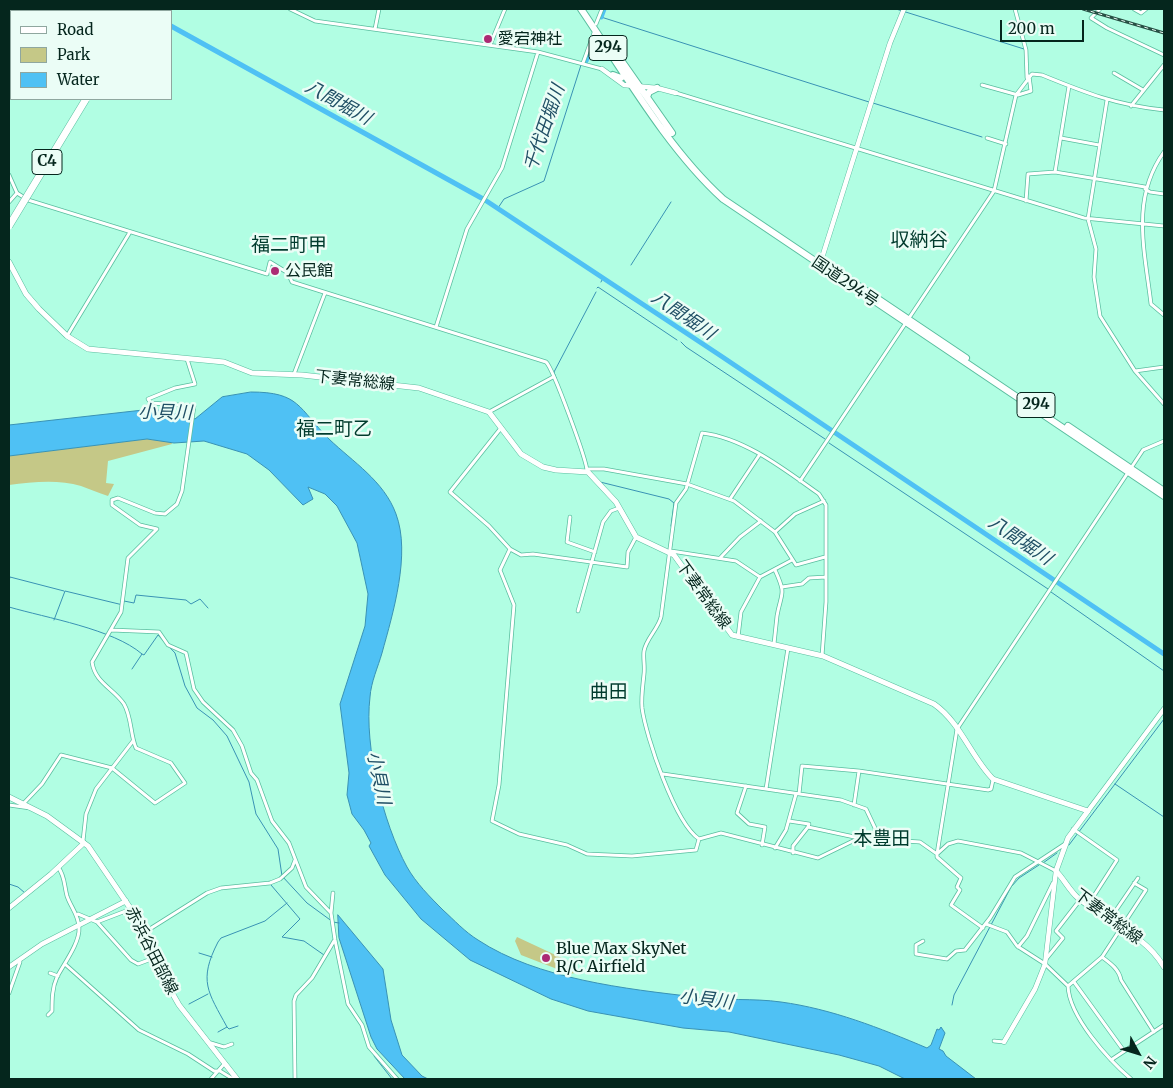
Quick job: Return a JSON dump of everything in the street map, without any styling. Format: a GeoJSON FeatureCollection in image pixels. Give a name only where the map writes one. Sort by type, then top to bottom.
{"type":"FeatureCollection","features":[{"type":"Feature","properties":{"kind":"highway","name":"国道294号"},"geometry":{"type":"LineString","coordinates":[[581,9],[637,87],[683,156],[704,182],[723,199],[1129,470],[1164,496]]}},
{"type":"Feature","properties":{"kind":"highway","name":"国道294号"},"geometry":{"type":"LineString","coordinates":[[586,9],[595,27],[625,74],[647,97],[679,144],[707,179],[740,206],[820,263]]}},
{"type":"Feature","properties":{"kind":"highway"},"geometry":{"type":"LineString","coordinates":[[613,76],[621,78],[625,74]]}},
{"type":"Feature","properties":{"kind":"highway"},"geometry":{"type":"LineString","coordinates":[[647,97],[648,92],[657,88]]}},
{"type":"Feature","properties":{"kind":"highway","name":"C4"},"geometry":{"type":"LineString","coordinates":[[9,226],[85,100]]}},
{"type":"Feature","properties":{"kind":"highway","name":"国道294号"},"geometry":{"type":"LineString","coordinates":[[1129,470],[1164,491]]}},
{"type":"Feature","properties":{"kind":"main road","name":"下妻常総線"},"geometry":{"type":"LineString","coordinates":[[9,262],[26,294],[67,336],[92,350],[224,362],[252,373],[293,374],[411,386],[488,412],[502,427],[521,454],[543,467],[556,470],[587,470]]}},
{"type":"Feature","properties":{"kind":"main road"},"geometry":{"type":"LineString","coordinates":[[587,470],[619,508],[636,537]]}},
{"type":"Feature","properties":{"kind":"main road","name":"下妻常総線"},"geometry":{"type":"LineString","coordinates":[[636,537],[670,552],[727,629],[738,637],[822,656],[934,704],[945,712],[984,770],[993,779]]}},
{"type":"Feature","properties":{"kind":"main road"},"geometry":{"type":"LineString","coordinates":[[993,779],[1088,811],[1077,832],[1065,844],[1056,871]]}},
{"type":"Feature","properties":{"kind":"main road","name":"赤浜谷田部線"},"geometry":{"type":"LineString","coordinates":[[9,797],[31,807],[84,842],[126,901],[145,932],[154,958],[178,1005],[211,1043],[237,1079]]}},
{"type":"Feature","properties":{"kind":"main road","name":"下妻常総線"},"geometry":{"type":"LineString","coordinates":[[1056,871],[1080,900],[1122,927],[1153,952],[1164,967]]}},
{"type":"Feature","properties":{"kind":"street"},"geometry":{"type":"LineString","coordinates":[[290,9],[316,21],[538,52],[584,63],[613,76],[624,85],[657,88],[676,93],[1088,219],[1164,226]]}},
{"type":"Feature","properties":{"kind":"street"},"geometry":{"type":"LineString","coordinates":[[375,29],[379,9]]}},
{"type":"Feature","properties":{"kind":"street"},"geometry":{"type":"LineString","coordinates":[[490,45],[506,9]]}},
{"type":"Feature","properties":{"kind":"street"},"geometry":{"type":"LineString","coordinates":[[584,63],[602,9]]}},
{"type":"Feature","properties":{"kind":"street"},"geometry":{"type":"LineString","coordinates":[[820,263],[890,42],[904,9]]}},
{"type":"Feature","properties":{"kind":"street"},"geometry":{"type":"LineString","coordinates":[[982,85],[1016,95],[1031,91],[1026,50],[1015,9]]}},
{"type":"Feature","properties":{"kind":"street"},"geometry":{"type":"LineString","coordinates":[[1100,9],[1091,18],[1107,28],[1164,55]]}},
{"type":"Feature","properties":{"kind":"street"},"geometry":{"type":"LineString","coordinates":[[1134,9],[1142,13],[1146,9]]}},
{"type":"Feature","properties":{"kind":"street"},"geometry":{"type":"LineString","coordinates":[[436,327],[467,229],[502,168],[538,52]]}},
{"type":"Feature","properties":{"kind":"street"},"geometry":{"type":"LineString","coordinates":[[1130,106],[1164,65]]}},
{"type":"Feature","properties":{"kind":"street"},"geometry":{"type":"LineString","coordinates":[[1114,73],[1143,90]]}},
{"type":"Feature","properties":{"kind":"street"},"geometry":{"type":"LineString","coordinates":[[800,481],[994,191],[1016,95],[1028,77],[1032,74],[1042,75],[1106,100],[1130,106],[1164,110]]}},
{"type":"Feature","properties":{"kind":"street"},"geometry":{"type":"LineString","coordinates":[[1055,172],[1069,86]]}},
{"type":"Feature","properties":{"kind":"street"},"geometry":{"type":"LineString","coordinates":[[1106,100],[1088,219],[1096,249],[1094,278],[1101,320],[1135,371],[1164,404]]}},
{"type":"Feature","properties":{"kind":"street"},"geometry":{"type":"LineString","coordinates":[[987,138],[1006,144]]}},
{"type":"Feature","properties":{"kind":"street"},"geometry":{"type":"LineString","coordinates":[[1061,138],[1099,145]]}},
{"type":"Feature","properties":{"kind":"street"},"geometry":{"type":"LineString","coordinates":[[1164,152],[1145,188],[1141,224],[1151,304],[1164,315]]}},
{"type":"Feature","properties":{"kind":"street"},"geometry":{"type":"LineString","coordinates":[[1026,201],[1028,174],[1055,172],[1145,188],[1150,192],[1164,194]]}},
{"type":"Feature","properties":{"kind":"street"},"geometry":{"type":"LineString","coordinates":[[9,175],[17,193],[28,200],[266,274],[270,262],[288,273],[292,282],[546,362],[551,368],[587,470],[604,470],[687,484],[730,499],[775,532],[796,565],[825,557]]}},
{"type":"Feature","properties":{"kind":"street"},"geometry":{"type":"LineString","coordinates":[[9,202],[17,193]]}},
{"type":"Feature","properties":{"kind":"street"},"geometry":{"type":"LineString","coordinates":[[67,336],[130,232]]}},
{"type":"Feature","properties":{"kind":"street"},"geometry":{"type":"LineString","coordinates":[[293,374],[325,293]]}},
{"type":"Feature","properties":{"kind":"street"},"geometry":{"type":"LineString","coordinates":[[23,804],[42,784],[61,755],[112,768],[155,803],[185,783],[171,763],[136,748],[133,741],[130,717],[123,702],[96,676],[93,671],[92,662],[121,612],[128,558],[157,529],[140,525],[112,505],[112,500],[118,498],[160,514],[170,512],[177,504],[182,492],[193,405],[151,403],[148,399],[175,388],[195,384],[187,358]]}},
{"type":"Feature","properties":{"kind":"street"},"geometry":{"type":"LineString","coordinates":[[1135,371],[1164,368]]}},
{"type":"Feature","properties":{"kind":"street"},"geometry":{"type":"LineString","coordinates":[[488,412],[553,377]]}},
{"type":"Feature","properties":{"kind":"street"},"geometry":{"type":"LineString","coordinates":[[502,427],[450,492],[489,526],[510,549],[521,555],[533,554],[627,567],[628,552],[636,537]]}},
{"type":"Feature","properties":{"kind":"street"},"geometry":{"type":"LineString","coordinates":[[699,839],[689,830],[662,774],[645,722],[642,690],[644,649],[658,626],[661,617],[676,503],[687,484],[702,432],[722,436],[760,454],[819,494],[824,501],[826,505],[826,577],[822,656]]}},
{"type":"Feature","properties":{"kind":"street"},"geometry":{"type":"LineString","coordinates":[[937,854],[957,729],[1143,450],[1164,441]]}},
{"type":"Feature","properties":{"kind":"street"},"geometry":{"type":"LineString","coordinates":[[730,499],[760,454]]}},
{"type":"Feature","properties":{"kind":"street"},"geometry":{"type":"LineString","coordinates":[[775,532],[795,514],[824,501]]}},
{"type":"Feature","properties":{"kind":"street"},"geometry":{"type":"LineString","coordinates":[[578,610],[603,522],[611,511],[619,508]]}},
{"type":"Feature","properties":{"kind":"street"},"geometry":{"type":"LineString","coordinates":[[570,517],[567,542],[595,552]]}},
{"type":"Feature","properties":{"kind":"street"},"geometry":{"type":"LineString","coordinates":[[719,558],[740,537],[761,521]]}},
{"type":"Feature","properties":{"kind":"street"},"geometry":{"type":"LineString","coordinates":[[510,549],[500,570],[514,605],[499,785],[492,821],[519,834],[567,846],[588,854],[632,856],[696,850],[699,839]]}},
{"type":"Feature","properties":{"kind":"street"},"geometry":{"type":"LineString","coordinates":[[670,552],[736,561],[760,577]]}},
{"type":"Feature","properties":{"kind":"street"},"geometry":{"type":"LineString","coordinates":[[738,637],[741,612],[760,577],[792,560]]}},
{"type":"Feature","properties":{"kind":"street"},"geometry":{"type":"LineString","coordinates":[[774,645],[777,613],[782,602],[782,587],[775,570]]}},
{"type":"Feature","properties":{"kind":"street"},"geometry":{"type":"LineString","coordinates":[[782,587],[802,584],[809,578],[826,577]]}},
{"type":"Feature","properties":{"kind":"street"},"geometry":{"type":"LineString","coordinates":[[111,630],[159,632],[168,645],[186,653],[194,689],[203,702],[233,730],[242,746],[247,765],[257,780],[272,821],[289,843],[306,887],[331,913]]}},
{"type":"Feature","properties":{"kind":"street"},"geometry":{"type":"LineString","coordinates":[[766,789],[788,648]]}},
{"type":"Feature","properties":{"kind":"street"},"geometry":{"type":"LineString","coordinates":[[1088,811],[1164,710]]}},
{"type":"Feature","properties":{"kind":"street"},"geometry":{"type":"LineString","coordinates":[[9,908],[58,867],[84,842],[86,814],[96,789],[133,741]]}},
{"type":"Feature","properties":{"kind":"street"},"geometry":{"type":"LineString","coordinates":[[775,848],[789,821],[798,794],[802,766],[859,771],[988,790],[991,789],[993,779]]}},
{"type":"Feature","properties":{"kind":"street"},"geometry":{"type":"LineString","coordinates":[[854,805],[859,771]]}},
{"type":"Feature","properties":{"kind":"street"},"geometry":{"type":"LineString","coordinates":[[662,774],[841,800],[866,809],[875,828],[875,840]]}},
{"type":"Feature","properties":{"kind":"street"},"geometry":{"type":"LineString","coordinates":[[746,786],[738,813],[749,824],[765,828],[762,845]]}},
{"type":"Feature","properties":{"kind":"street"},"geometry":{"type":"LineString","coordinates":[[9,805],[28,809],[31,807]]}},
{"type":"Feature","properties":{"kind":"street"},"geometry":{"type":"LineString","coordinates":[[789,821],[808,824],[808,827],[859,838],[920,842],[937,854],[937,857],[961,878],[957,888],[960,890],[951,905],[985,926],[1007,932],[1018,947],[1045,962],[1068,986],[1069,996],[1087,1030],[1118,1069],[1131,1079]]}},
{"type":"Feature","properties":{"kind":"street"},"geometry":{"type":"LineString","coordinates":[[793,853],[793,846],[808,827]]}},
{"type":"Feature","properties":{"kind":"street"},"geometry":{"type":"LineString","coordinates":[[1077,832],[1117,860],[1088,905]]}},
{"type":"Feature","properties":{"kind":"street"},"geometry":{"type":"LineString","coordinates":[[699,839],[721,833],[818,858],[859,838]]}},
{"type":"Feature","properties":{"kind":"street"},"geometry":{"type":"LineString","coordinates":[[937,854],[948,844],[958,841],[1014,851],[1039,861],[1056,871],[1053,883],[1045,962]]}},
{"type":"Feature","properties":{"kind":"street"},"geometry":{"type":"LineString","coordinates":[[923,941],[916,946],[916,954],[947,959],[956,951],[967,948],[985,926],[1012,880],[1065,844]]}},
{"type":"Feature","properties":{"kind":"street"},"geometry":{"type":"LineString","coordinates":[[145,932],[207,893],[221,888],[270,883],[280,879],[292,868],[296,859]]}},
{"type":"Feature","properties":{"kind":"street"},"geometry":{"type":"LineString","coordinates":[[48,1015],[52,1012],[53,993],[58,976],[66,965],[78,934],[77,914],[68,898],[63,874],[58,867]]}},
{"type":"Feature","properties":{"kind":"street"},"geometry":{"type":"LineString","coordinates":[[1110,919],[1138,878]]}},
{"type":"Feature","properties":{"kind":"street"},"geometry":{"type":"LineString","coordinates":[[1018,947],[1027,936],[1053,883]]}},
{"type":"Feature","properties":{"kind":"street"},"geometry":{"type":"LineString","coordinates":[[1068,986],[1102,957],[1146,890],[1134,883]]}},
{"type":"Feature","properties":{"kind":"street"},"geometry":{"type":"LineString","coordinates":[[333,893],[331,913],[348,1004],[362,1025],[369,1046],[396,1079]]}},
{"type":"Feature","properties":{"kind":"street"},"geometry":{"type":"LineString","coordinates":[[994,1042],[1004,1042],[1034,989],[1045,962],[1063,938],[1056,932],[1080,900]]}},
{"type":"Feature","properties":{"kind":"street"},"geometry":{"type":"LineString","coordinates":[[9,967],[37,948],[126,901]]}},
{"type":"Feature","properties":{"kind":"street"},"geometry":{"type":"LineString","coordinates":[[97,922],[131,909]]}},
{"type":"Feature","properties":{"kind":"street"},"geometry":{"type":"LineString","coordinates":[[77,914],[97,922],[131,960],[138,964],[154,958]]}},
{"type":"Feature","properties":{"kind":"street"},"geometry":{"type":"LineString","coordinates":[[295,1079],[294,1001],[296,995],[312,978],[335,940]]}},
{"type":"Feature","properties":{"kind":"street"},"geometry":{"type":"LineString","coordinates":[[1102,957],[1112,964],[1120,975],[1121,980],[1154,1032]]}},
{"type":"Feature","properties":{"kind":"street"},"geometry":{"type":"LineString","coordinates":[[9,993],[20,962]]}},
{"type":"Feature","properties":{"kind":"street"},"geometry":{"type":"LineString","coordinates":[[66,965],[139,1030],[188,1054],[214,1071],[218,1071],[233,1079]]}},
{"type":"Feature","properties":{"kind":"street"},"geometry":{"type":"LineString","coordinates":[[50,973],[58,976]]}},
{"type":"Feature","properties":{"kind":"street"},"geometry":{"type":"LineString","coordinates":[[1074,982],[1124,1051]]}},
{"type":"Feature","properties":{"kind":"street"},"geometry":{"type":"LineString","coordinates":[[1111,1060],[1164,1025]]}},
{"type":"Feature","properties":{"kind":"street"},"geometry":{"type":"LineString","coordinates":[[211,1043],[224,1047],[232,1044]]}},
{"type":"Feature","properties":{"kind":"street"},"geometry":{"type":"LineString","coordinates":[[211,1079],[225,1063]]}},
{"type":"Feature","properties":{"kind":"green space"},"geometry":{"type":"Polygon","coordinates":[[[147,439],[171,442],[172,444],[108,461],[106,483],[114,484],[108,496],[81,486],[63,482],[9,485],[9,456],[147,439]]]}},
{"type":"Feature","properties":{"kind":"green space","name":"Blue Max SkyNet R/C Airfield"},"geometry":{"type":"Polygon","coordinates":[[[517,937],[577,965],[575,973],[570,974],[521,955],[515,941],[517,937]]]}},
{"type":"Feature","properties":{"kind":"water","name":"小貝川"},"geometry":{"type":"Polygon","coordinates":[[[251,392],[280,395],[297,404],[329,439],[376,482],[391,502],[396,514],[402,547],[401,565],[391,620],[371,691],[369,717],[373,761],[377,784],[390,829],[407,867],[428,895],[464,930],[501,953],[527,964],[554,973],[612,986],[696,997],[770,1001],[800,1005],[856,1020],[927,1048],[931,1045],[937,1029],[939,1030],[941,1027],[945,1033],[939,1049],[976,1079],[905,1079],[879,1066],[839,1055],[729,1032],[683,1028],[588,1011],[551,999],[470,960],[421,919],[385,875],[369,846],[371,843],[364,830],[352,814],[347,795],[349,773],[340,704],[365,626],[368,594],[357,543],[337,506],[325,494],[308,487],[313,499],[303,505],[269,470],[247,454],[204,441],[174,443],[147,439],[9,456],[9,425],[152,409],[183,415],[188,410],[190,417],[195,419],[222,397],[251,392]]]}},
{"type":"Feature","properties":{"kind":"water"},"geometry":{"type":"Polygon","coordinates":[[[338,915],[383,969],[391,1020],[402,1055],[422,1076],[428,1079],[405,1079],[377,1049],[371,1037],[339,938],[338,915]]]}},
{"type":"Feature","properties":{"kind":"waterway","name":"千代田堀川"},"geometry":{"type":"LineString","coordinates":[[601,17],[604,9]]}},
{"type":"Feature","properties":{"kind":"waterway"},"geometry":{"type":"LineString","coordinates":[[896,9],[1024,49]]}},
{"type":"Feature","properties":{"kind":"waterway"},"geometry":{"type":"LineString","coordinates":[[601,17],[869,102]]}},
{"type":"Feature","properties":{"kind":"waterway","name":"八間堀川"},"geometry":{"type":"LineString","coordinates":[[172,27],[485,200],[1164,654]]}},
{"type":"Feature","properties":{"kind":"waterway","name":"千代田堀川"},"geometry":{"type":"LineString","coordinates":[[586,61],[594,37]]}},
{"type":"Feature","properties":{"kind":"waterway","name":"千代田堀川"},"geometry":{"type":"LineString","coordinates":[[498,208],[504,199],[544,181],[581,65]]}},
{"type":"Feature","properties":{"kind":"waterway"},"geometry":{"type":"LineString","coordinates":[[873,103],[982,137]]}},
{"type":"Feature","properties":{"kind":"waterway"},"geometry":{"type":"LineString","coordinates":[[631,265],[671,202]]}},
{"type":"Feature","properties":{"kind":"waterway","name":"八間堀川"},"geometry":{"type":"LineString","coordinates":[[601,282],[603,278]]}},
{"type":"Feature","properties":{"kind":"waterway"},"geometry":{"type":"LineString","coordinates":[[597,288],[677,340]]}},
{"type":"Feature","properties":{"kind":"waterway"},"geometry":{"type":"LineString","coordinates":[[556,378],[554,372],[596,292]]}},
{"type":"Feature","properties":{"kind":"waterway"},"geometry":{"type":"LineString","coordinates":[[681,342],[825,439]]}},
{"type":"Feature","properties":{"kind":"waterway"},"geometry":{"type":"LineString","coordinates":[[829,443],[1048,589]]}},
{"type":"Feature","properties":{"kind":"waterway"},"geometry":{"type":"LineString","coordinates":[[600,482],[669,499],[674,503],[671,526]]}},
{"type":"Feature","properties":{"kind":"waterway"},"geometry":{"type":"LineString","coordinates":[[9,581],[10,577],[64,591]]}},
{"type":"Feature","properties":{"kind":"waterway"},"geometry":{"type":"LineString","coordinates":[[54,620],[65,591],[123,605],[124,601],[134,603],[136,595],[186,600],[191,604],[200,599],[208,608]]}},
{"type":"Feature","properties":{"kind":"waterway"},"geometry":{"type":"LineString","coordinates":[[1051,592],[1164,671]]}},
{"type":"Feature","properties":{"kind":"waterway"},"geometry":{"type":"LineString","coordinates":[[9,607],[97,631],[130,645],[142,654],[132,669]]}},
{"type":"Feature","properties":{"kind":"waterway"},"geometry":{"type":"LineString","coordinates":[[142,654],[144,655],[158,635],[175,653],[185,686],[197,708],[213,720],[227,736],[249,782],[256,814],[278,849],[282,876],[307,903],[333,922],[339,923]]}},
{"type":"Feature","properties":{"kind":"waterway"},"geometry":{"type":"LineString","coordinates":[[1069,845],[1164,719]]}},
{"type":"Feature","properties":{"kind":"waterway"},"geometry":{"type":"LineString","coordinates":[[1115,784],[1164,817]]}},
{"type":"Feature","properties":{"kind":"waterway"},"geometry":{"type":"LineString","coordinates":[[1043,863],[1057,853]]}},
{"type":"Feature","properties":{"kind":"waterway"},"geometry":{"type":"LineString","coordinates":[[952,1005],[954,995],[1011,887],[1019,878],[1039,865]]}},
{"type":"Feature","properties":{"kind":"waterway"},"geometry":{"type":"LineString","coordinates":[[9,884],[18,887],[25,893]]}},
{"type":"Feature","properties":{"kind":"waterway"},"geometry":{"type":"LineString","coordinates":[[271,885],[300,919],[282,937],[304,941],[324,955]]}},
{"type":"Feature","properties":{"kind":"waterway"},"geometry":{"type":"LineString","coordinates":[[218,1032],[227,1027],[211,995],[207,977],[208,967],[218,942],[221,938],[265,921],[287,903]]}},
{"type":"Feature","properties":{"kind":"waterway"},"geometry":{"type":"LineString","coordinates":[[199,953],[212,957]]}},
{"type":"Feature","properties":{"kind":"waterway"},"geometry":{"type":"LineString","coordinates":[[189,1004],[208,994]]}},
{"type":"Feature","properties":{"kind":"waterway"},"geometry":{"type":"LineString","coordinates":[[227,1027],[229,1029],[238,1026]]}},
{"type":"Feature","properties":{"kind":"waterway"},"geometry":{"type":"LineString","coordinates":[[374,1056],[392,1079]]}},
{"type":"Feature","properties":{"kind":"railway"},"geometry":{"type":"LineString","coordinates":[[1083,9],[1164,33]]}},
{"type":"Feature","properties":{"kind":"place","name":"愛宕神社"},"geometry":{"type":"Point","coordinates":[488,39]}},
{"type":"Feature","properties":{"kind":"place","name":"公民館"},"geometry":{"type":"Point","coordinates":[275,271]}},
{"type":"Feature","properties":{"kind":"place","name":"Blue Max SkyNet R/C Airfield"},"geometry":{"type":"Point","coordinates":[546,958]}},
{"type":"Feature","properties":{"kind":"district","name":"収納谷"},"geometry":{"type":"Point","coordinates":[919,241]}},
{"type":"Feature","properties":{"kind":"district","name":"福二町甲"},"geometry":{"type":"Point","coordinates":[289,246]}},
{"type":"Feature","properties":{"kind":"district","name":"福二町乙"},"geometry":{"type":"Point","coordinates":[334,430]}},
{"type":"Feature","properties":{"kind":"district","name":"曲田"},"geometry":{"type":"Point","coordinates":[609,693]}},
{"type":"Feature","properties":{"kind":"district","name":"本豊田"},"geometry":{"type":"Point","coordinates":[882,840]}}]}
